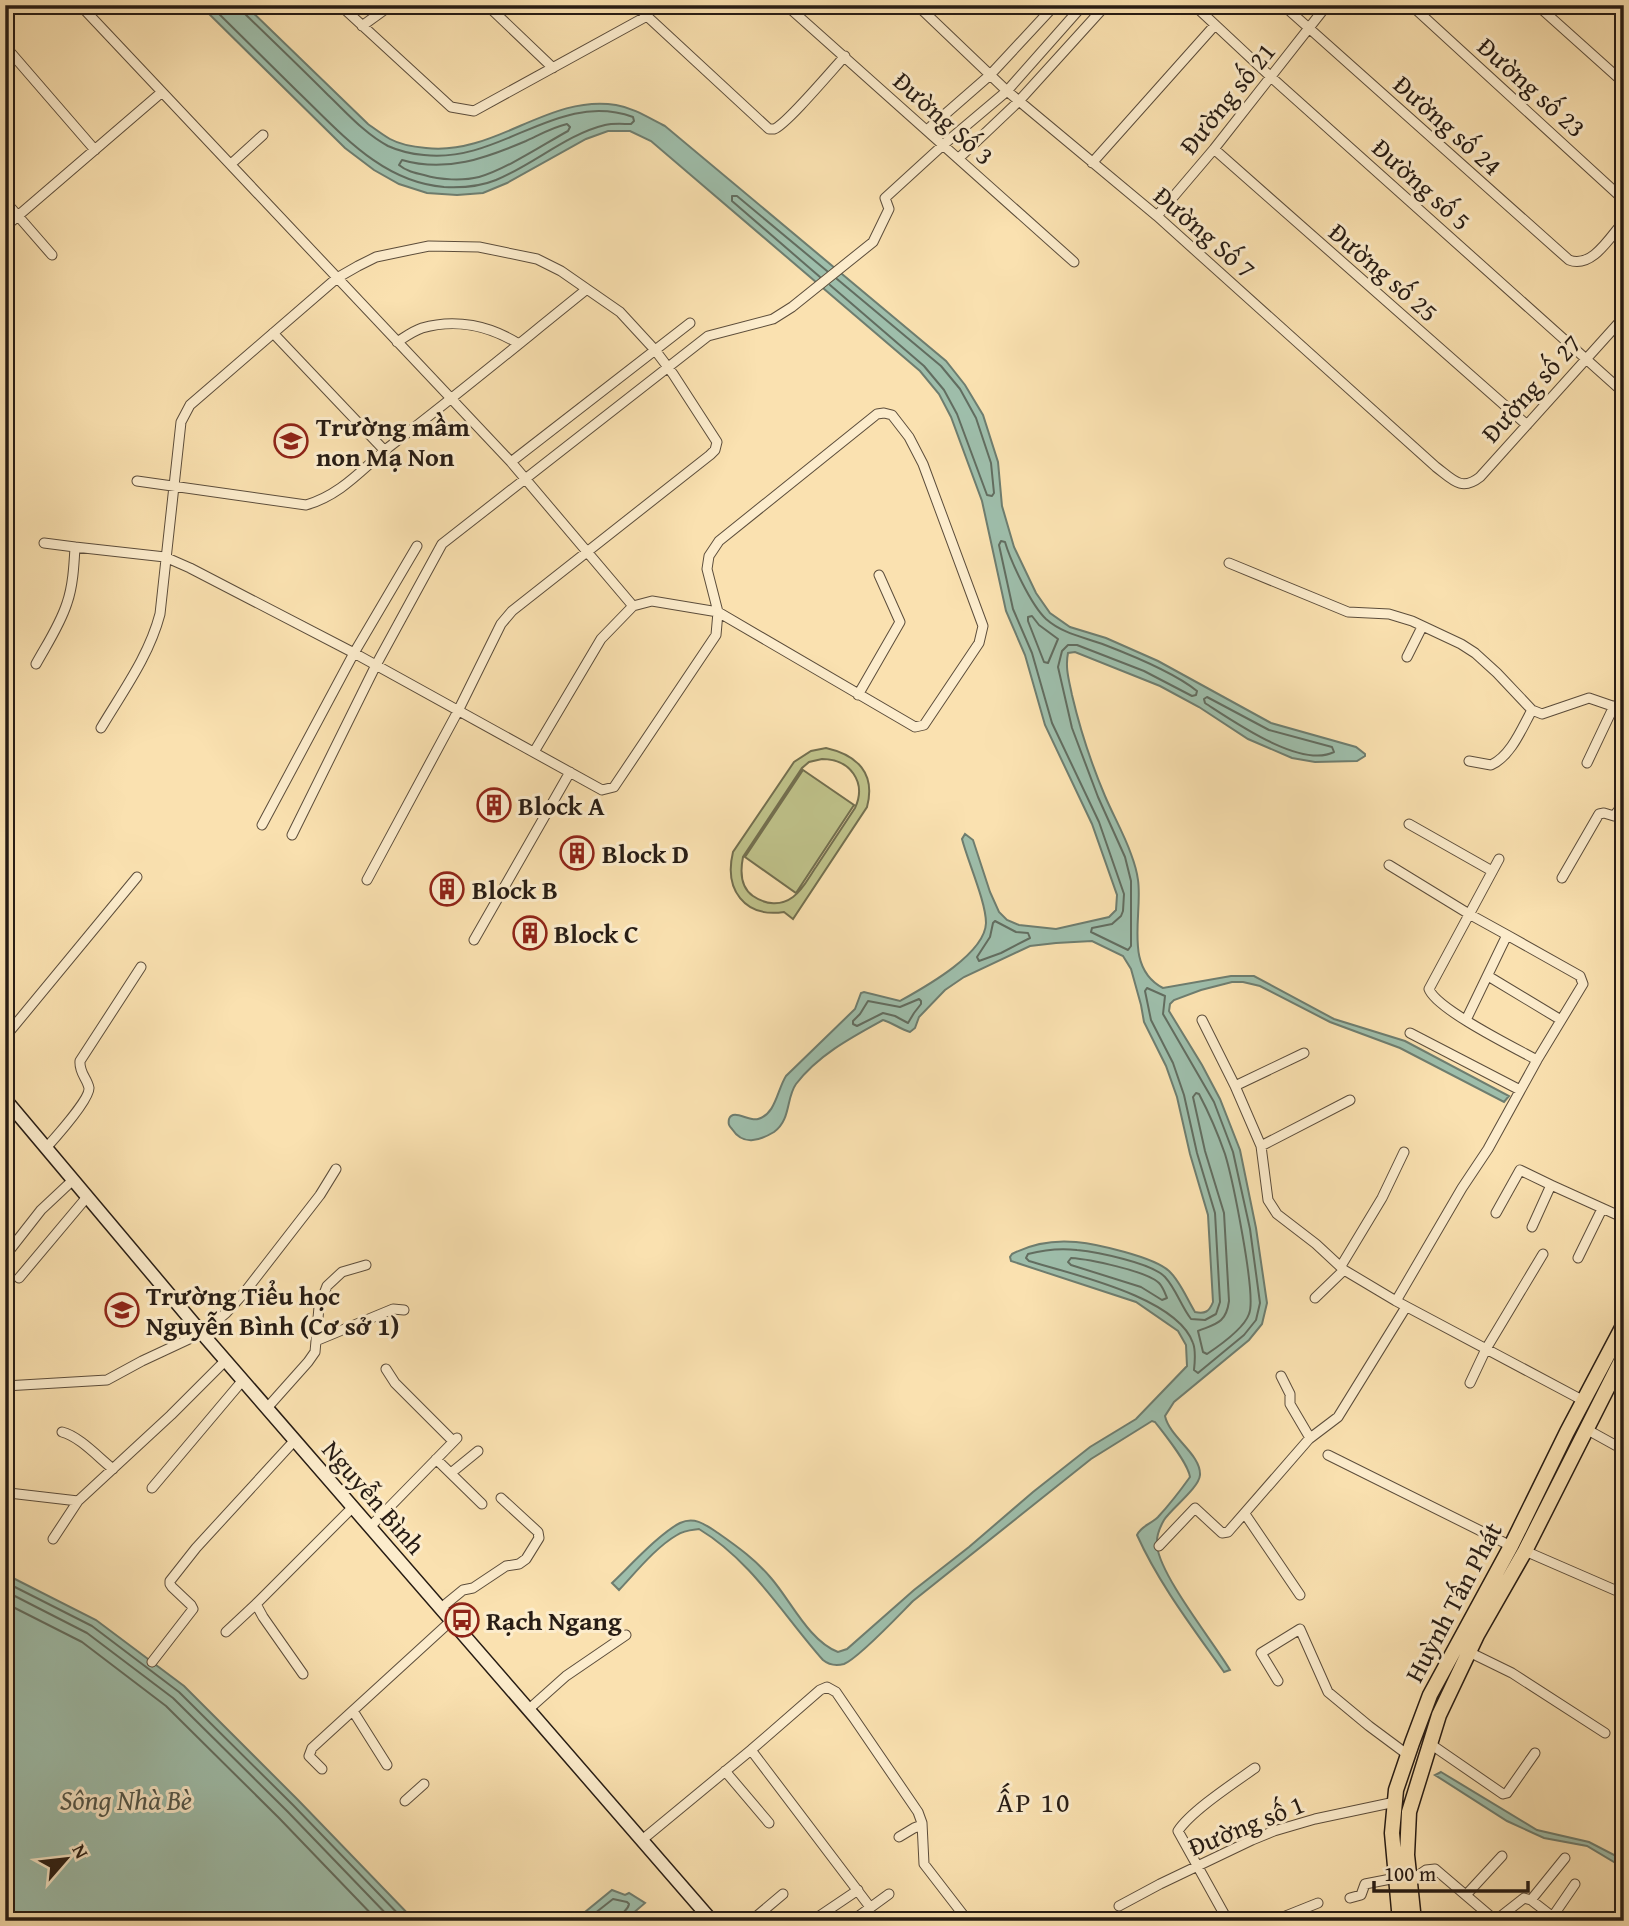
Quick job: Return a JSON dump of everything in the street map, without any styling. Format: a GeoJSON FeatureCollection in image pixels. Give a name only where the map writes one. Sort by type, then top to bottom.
{"type":"FeatureCollection","features":[{"type":"Feature","properties":{"kind":"main road","name":"Nguyễn Bình"},"geometry":{"type":"LineString","coordinates":[[5,1099],[202,1333],[642,1840],[706,1919]]}},
{"type":"Feature","properties":{"kind":"main road","name":"Huỳnh Tấn Phát"},"geometry":{"type":"LineString","coordinates":[[1400,1921],[1409,1812],[1438,1715],[1518,1549],[1584,1401],[1624,1324]]}},
{"type":"Feature","properties":{"kind":"main road","name":"Huỳnh Tấn Phát"},"geometry":{"type":"LineString","coordinates":[[1414,1921],[1392,1833],[1396,1790],[1430,1695],[1518,1549],[1586,1429],[1624,1355]]}},
{"type":"Feature","properties":{"kind":"street"},"geometry":{"type":"LineString","coordinates":[[80,5],[526,479],[633,606]]}},
{"type":"Feature","properties":{"kind":"street"},"geometry":{"type":"LineString","coordinates":[[340,5],[451,107],[474,111],[647,16]]}},
{"type":"Feature","properties":{"kind":"street"},"geometry":{"type":"LineString","coordinates":[[362,26],[391,5]]}},
{"type":"Feature","properties":{"kind":"street"},"geometry":{"type":"LineString","coordinates":[[487,5],[553,68]]}},
{"type":"Feature","properties":{"kind":"street"},"geometry":{"type":"LineString","coordinates":[[635,5],[764,126],[773,130],[845,56]]}},
{"type":"Feature","properties":{"kind":"street","name":"Đường Số 3"},"geometry":{"type":"LineString","coordinates":[[786,5],[1074,262]]}},
{"type":"Feature","properties":{"kind":"street"},"geometry":{"type":"LineString","coordinates":[[927,130],[990,75],[1055,5]]}},
{"type":"Feature","properties":{"kind":"street"},"geometry":{"type":"LineString","coordinates":[[292,835],[376,665],[442,544],[708,336],[772,319],[792,307],[873,242],[889,209],[885,198],[1007,91],[1083,5]]}},
{"type":"Feature","properties":{"kind":"street"},"geometry":{"type":"LineString","coordinates":[[959,159],[1019,101],[1106,5]]}},
{"type":"Feature","properties":{"kind":"street","name":"Đường số 5"},"geometry":{"type":"LineString","coordinates":[[1194,5],[1274,73],[1624,393]]}},
{"type":"Feature","properties":{"kind":"street","name":"Đường số 24"},"geometry":{"type":"LineString","coordinates":[[1283,5],[1569,260],[1576,263],[1591,258],[1624,221]]}},
{"type":"Feature","properties":{"kind":"street","name":"Đường số 21"},"geometry":{"type":"LineString","coordinates":[[1157,216],[1214,149],[1327,5]]}},
{"type":"Feature","properties":{"kind":"street"},"geometry":{"type":"LineString","coordinates":[[1537,5],[1624,83]]}},
{"type":"Feature","properties":{"kind":"street","name":"Đường Số 7"},"geometry":{"type":"LineString","coordinates":[[922,7],[1007,91],[1157,216],[1436,467],[1457,483],[1467,484]]}},
{"type":"Feature","properties":{"kind":"street","name":"Đường số 23"},"geometry":{"type":"LineString","coordinates":[[1417,7],[1624,200]]}},
{"type":"Feature","properties":{"kind":"street"},"geometry":{"type":"LineString","coordinates":[[1092,163],[1215,25]]}},
{"type":"Feature","properties":{"kind":"street"},"geometry":{"type":"LineString","coordinates":[[5,46],[94,150]]}},
{"type":"Feature","properties":{"kind":"street"},"geometry":{"type":"LineString","coordinates":[[5,227],[162,92]]}},
{"type":"Feature","properties":{"kind":"street"},"geometry":{"type":"LineString","coordinates":[[231,164],[263,135]]}},
{"type":"Feature","properties":{"kind":"street","name":"Đường số 25"},"geometry":{"type":"LineString","coordinates":[[1214,149],[1527,425]]}},
{"type":"Feature","properties":{"kind":"street"},"geometry":{"type":"LineString","coordinates":[[5,201],[52,255]]}},
{"type":"Feature","properties":{"kind":"street"},"geometry":{"type":"LineString","coordinates":[[101,728],[146,653],[156,629],[160,614],[181,422],[190,405],[337,278],[376,257],[429,246],[488,248],[537,259],[562,271],[620,312],[655,350],[717,442],[715,450],[512,611],[501,624],[458,711],[367,880]]}},
{"type":"Feature","properties":{"kind":"street"},"geometry":{"type":"LineString","coordinates":[[137,481],[306,505],[322,500],[335,494],[587,289]]}},
{"type":"Feature","properties":{"kind":"street","name":"Đường số 27"},"geometry":{"type":"LineString","coordinates":[[1467,484],[1480,477],[1624,317]]}},
{"type":"Feature","properties":{"kind":"street"},"geometry":{"type":"LineString","coordinates":[[511,463],[690,323]]}},
{"type":"Feature","properties":{"kind":"street"},"geometry":{"type":"LineString","coordinates":[[397,342],[420,329],[465,324],[486,327],[519,344]]}},
{"type":"Feature","properties":{"kind":"street"},"geometry":{"type":"LineString","coordinates":[[273,333],[385,451]]}},
{"type":"Feature","properties":{"kind":"street"},"geometry":{"type":"LineString","coordinates":[[44,543],[165,557],[190,568],[354,653],[602,790],[614,787],[714,640],[718,628],[718,612],[708,569],[709,556],[719,541],[877,414],[892,415],[909,437],[923,464],[983,626],[979,643],[926,723],[915,727],[718,612],[652,601],[633,606],[601,639],[534,752]]}},
{"type":"Feature","properties":{"kind":"street"},"geometry":{"type":"LineString","coordinates":[[262,825],[354,653],[417,546]]}},
{"type":"Feature","properties":{"kind":"street"},"geometry":{"type":"LineString","coordinates":[[36,664],[60,622],[68,601],[75,547]]}},
{"type":"Feature","properties":{"kind":"street"},"geometry":{"type":"LineString","coordinates":[[1230,563],[1348,612],[1389,614],[1412,621],[1461,644],[1497,673],[1532,710],[1542,714],[1588,698],[1624,710]]}},
{"type":"Feature","properties":{"kind":"street"},"geometry":{"type":"LineString","coordinates":[[858,695],[900,622],[879,575]]}},
{"type":"Feature","properties":{"kind":"street"},"geometry":{"type":"LineString","coordinates":[[1407,657],[1422,627]]}},
{"type":"Feature","properties":{"kind":"street"},"geometry":{"type":"LineString","coordinates":[[1587,763],[1614,706]]}},
{"type":"Feature","properties":{"kind":"street"},"geometry":{"type":"LineString","coordinates":[[1469,761],[1491,765],[1500,760],[1520,733],[1532,710]]}},
{"type":"Feature","properties":{"kind":"street"},"geometry":{"type":"LineString","coordinates":[[474,940],[570,772]]}},
{"type":"Feature","properties":{"kind":"street"},"geometry":{"type":"LineString","coordinates":[[1562,878],[1599,814],[1614,816],[1624,803]]}},
{"type":"Feature","properties":{"kind":"street"},"geometry":{"type":"LineString","coordinates":[[1409,824],[1492,871]]}},
{"type":"Feature","properties":{"kind":"street"},"geometry":{"type":"LineString","coordinates":[[1499,859],[1429,989],[1431,995],[1466,1020],[1537,1060]]}},
{"type":"Feature","properties":{"kind":"street"},"geometry":{"type":"LineString","coordinates":[[1390,865],[1469,914],[1580,976],[1583,984],[1537,1060],[1489,1149],[1462,1188],[1396,1301]]}},
{"type":"Feature","properties":{"kind":"street"},"geometry":{"type":"LineString","coordinates":[[5,1037],[136,877]]}},
{"type":"Feature","properties":{"kind":"street"},"geometry":{"type":"LineString","coordinates":[[1466,1020],[1507,935]]}},
{"type":"Feature","properties":{"kind":"street"},"geometry":{"type":"LineString","coordinates":[[46,1148],[88,1094],[88,1085],[80,1072],[80,1061],[141,967]]}},
{"type":"Feature","properties":{"kind":"street"},"geometry":{"type":"LineString","coordinates":[[1488,976],[1561,1020]]}},
{"type":"Feature","properties":{"kind":"street"},"geometry":{"type":"LineString","coordinates":[[1202,1020],[1261,1146],[1270,1205],[1277,1213],[1342,1268],[1406,1307],[1584,1401]]}},
{"type":"Feature","properties":{"kind":"street"},"geometry":{"type":"LineString","coordinates":[[1410,1033],[1520,1090]]}},
{"type":"Feature","properties":{"kind":"street"},"geometry":{"type":"LineString","coordinates":[[1235,1086],[1304,1052]]}},
{"type":"Feature","properties":{"kind":"street"},"geometry":{"type":"LineString","coordinates":[[1261,1146],[1350,1100]]}},
{"type":"Feature","properties":{"kind":"street"},"geometry":{"type":"LineString","coordinates":[[1315,1298],[1342,1268],[1382,1198],[1404,1152]]}},
{"type":"Feature","properties":{"kind":"street"},"geometry":{"type":"LineString","coordinates":[[5,1386],[107,1380],[202,1333],[244,1293],[320,1195],[336,1169]]}},
{"type":"Feature","properties":{"kind":"street"},"geometry":{"type":"LineString","coordinates":[[1496,1213],[1521,1170],[1624,1218]]}},
{"type":"Feature","properties":{"kind":"street"},"geometry":{"type":"LineString","coordinates":[[5,1255],[41,1210],[73,1180]]}},
{"type":"Feature","properties":{"kind":"street"},"geometry":{"type":"LineString","coordinates":[[1532,1227],[1551,1185]]}},
{"type":"Feature","properties":{"kind":"street"},"geometry":{"type":"LineString","coordinates":[[19,1278],[87,1196]]}},
{"type":"Feature","properties":{"kind":"street"},"geometry":{"type":"LineString","coordinates":[[1578,1258],[1602,1209]]}},
{"type":"Feature","properties":{"kind":"street"},"geometry":{"type":"LineString","coordinates":[[1470,1383],[1486,1349],[1543,1254]]}},
{"type":"Feature","properties":{"kind":"street"},"geometry":{"type":"LineString","coordinates":[[267,1408],[315,1352],[319,1307],[327,1286],[342,1272],[366,1265]]}},
{"type":"Feature","properties":{"kind":"street"},"geometry":{"type":"LineString","coordinates":[[1159,1546],[1195,1508],[1222,1533],[1228,1532],[1310,1438],[1338,1417],[1406,1307]]}},
{"type":"Feature","properties":{"kind":"street"},"geometry":{"type":"LineString","coordinates":[[318,1340],[393,1309],[404,1310]]}},
{"type":"Feature","properties":{"kind":"street"},"geometry":{"type":"LineString","coordinates":[[53,1539],[78,1501],[226,1360]]}},
{"type":"Feature","properties":{"kind":"street"},"geometry":{"type":"LineString","coordinates":[[370,1527],[455,1439],[395,1383],[386,1369]]}},
{"type":"Feature","properties":{"kind":"street"},"geometry":{"type":"LineString","coordinates":[[1281,1376],[1290,1394],[1290,1404],[1310,1438]]}},
{"type":"Feature","properties":{"kind":"street"},"geometry":{"type":"LineString","coordinates":[[152,1488],[243,1380]]}},
{"type":"Feature","properties":{"kind":"street"},"geometry":{"type":"LineString","coordinates":[[1586,1429],[1624,1450]]}},
{"type":"Feature","properties":{"kind":"street"},"geometry":{"type":"LineString","coordinates":[[62,1432],[68,1433],[113,1469]]}},
{"type":"Feature","properties":{"kind":"street"},"geometry":{"type":"LineString","coordinates":[[152,1662],[193,1609],[172,1587],[170,1581],[196,1548],[295,1440]]}},
{"type":"Feature","properties":{"kind":"street"},"geometry":{"type":"LineString","coordinates":[[451,1474],[478,1451]]}},
{"type":"Feature","properties":{"kind":"street"},"geometry":{"type":"LineString","coordinates":[[1328,1455],[1518,1549],[1624,1594]]}},
{"type":"Feature","properties":{"kind":"street"},"geometry":{"type":"LineString","coordinates":[[436,1459],[482,1504]]}},
{"type":"Feature","properties":{"kind":"street"},"geometry":{"type":"LineString","coordinates":[[9,1493],[78,1501]]}},
{"type":"Feature","properties":{"kind":"street"},"geometry":{"type":"LineString","coordinates":[[441,1608],[463,1590],[472,1588],[506,1566],[519,1564],[526,1559],[539,1538],[538,1532],[501,1498]]}},
{"type":"Feature","properties":{"kind":"street"},"geometry":{"type":"LineString","coordinates":[[226,1632],[353,1507]]}},
{"type":"Feature","properties":{"kind":"street"},"geometry":{"type":"LineString","coordinates":[[1245,1514],[1300,1595]]}},
{"type":"Feature","properties":{"kind":"street"},"geometry":{"type":"LineString","coordinates":[[256,1604],[262,1618],[303,1674]]}},
{"type":"Feature","properties":{"kind":"street"},"geometry":{"type":"LineString","coordinates":[[322,1769],[309,1756],[312,1748],[452,1620]]}},
{"type":"Feature","properties":{"kind":"street"},"geometry":{"type":"LineString","coordinates":[[1278,1681],[1261,1655],[1262,1651],[1300,1629],[1328,1692],[1408,1755]]}},
{"type":"Feature","properties":{"kind":"street"},"geometry":{"type":"LineString","coordinates":[[529,1709],[566,1676],[626,1635]]}},
{"type":"Feature","properties":{"kind":"street"},"geometry":{"type":"LineString","coordinates":[[1469,1651],[1512,1673],[1605,1733]]}},
{"type":"Feature","properties":{"kind":"street"},"geometry":{"type":"LineString","coordinates":[[642,1840],[820,1690],[827,1687],[836,1692],[918,1812],[922,1825],[924,1864],[968,1921]]}},
{"type":"Feature","properties":{"kind":"street"},"geometry":{"type":"LineString","coordinates":[[353,1711],[387,1765]]}},
{"type":"Feature","properties":{"kind":"street"},"geometry":{"type":"LineString","coordinates":[[1429,1743],[1503,1794],[1507,1793],[1535,1752]]}},
{"type":"Feature","properties":{"kind":"street"},"geometry":{"type":"LineString","coordinates":[[751,1750],[870,1907]]}},
{"type":"Feature","properties":{"kind":"street"},"geometry":{"type":"LineString","coordinates":[[1228,1921],[1178,1831],[1195,1814],[1255,1768]]}},
{"type":"Feature","properties":{"kind":"street"},"geometry":{"type":"LineString","coordinates":[[725,1771],[769,1823]]}},
{"type":"Feature","properties":{"kind":"street"},"geometry":{"type":"LineString","coordinates":[[405,1801],[425,1784]]}},
{"type":"Feature","properties":{"kind":"street","name":"Đường số 1"},"geometry":{"type":"LineString","coordinates":[[1119,1906],[1274,1831],[1315,1819],[1395,1802]]}},
{"type":"Feature","properties":{"kind":"street"},"geometry":{"type":"LineString","coordinates":[[900,1837],[922,1825]]}},
{"type":"Feature","properties":{"kind":"street"},"geometry":{"type":"LineString","coordinates":[[1466,1895],[1503,1856]]}},
{"type":"Feature","properties":{"kind":"street"},"geometry":{"type":"LineString","coordinates":[[1531,1900],[1565,1858]]}},
{"type":"Feature","properties":{"kind":"street"},"geometry":{"type":"LineString","coordinates":[[1350,1898],[1361,1895],[1365,1884],[1403,1880],[1426,1870],[1435,1870],[1496,1921],[1521,1899],[1526,1898],[1551,1919],[1575,1884]]}},
{"type":"Feature","properties":{"kind":"street"},"geometry":{"type":"LineString","coordinates":[[812,1921],[858,1890]]}},
{"type":"Feature","properties":{"kind":"street"},"geometry":{"type":"LineString","coordinates":[[751,1921],[783,1894]]}},
{"type":"Feature","properties":{"kind":"street"},"geometry":{"type":"LineString","coordinates":[[852,1921],[889,1894]]}},
{"type":"Feature","properties":{"kind":"street"},"geometry":{"type":"LineString","coordinates":[[1273,1921],[1293,1917],[1318,1903]]}},
{"type":"Feature","properties":{"kind":"green space"},"geometry":{"type":"Polygon","coordinates":[[[826,748],[847,755],[855,761],[866,775],[869,795],[867,807],[793,919],[784,912],[770,913],[748,905],[735,889],[731,865],[733,852],[794,762],[811,751],[826,748]],[[832,760],[809,762],[802,768],[743,857],[743,884],[758,899],[778,903],[797,894],[855,808],[859,789],[857,781],[848,768],[832,760]]]}},
{"type":"Feature","properties":{"kind":"green space"},"geometry":{"type":"Polygon","coordinates":[[[803,770],[854,805],[796,893],[745,857],[803,770]]]}},
{"type":"Feature","properties":{"kind":"water","name":"Rạch Ngang"},"geometry":{"type":"Polygon","coordinates":[[[200,5],[245,5],[368,124],[390,139],[403,144],[451,148],[475,143],[567,108],[591,104],[623,106],[665,126],[946,361],[965,385],[983,415],[998,462],[1002,506],[1014,547],[1036,593],[1050,613],[1070,627],[1106,638],[1158,661],[1271,723],[1356,747],[1365,754],[1357,761],[1315,762],[1292,758],[1248,739],[1199,707],[1160,686],[1075,652],[1068,653],[1069,679],[1082,733],[1136,870],[1139,894],[1139,954],[1151,979],[1163,988],[1231,976],[1254,976],[1334,1019],[1405,1041],[1509,1096],[1504,1102],[1400,1048],[1330,1022],[1260,986],[1232,982],[1201,990],[1170,1004],[1169,1011],[1220,1099],[1240,1150],[1256,1228],[1267,1303],[1262,1324],[1249,1340],[1174,1402],[1165,1416],[1173,1432],[1196,1460],[1200,1475],[1195,1486],[1164,1520],[1157,1546],[1177,1591],[1230,1670],[1224,1672],[1189,1622],[1166,1588],[1137,1535],[1158,1517],[1190,1477],[1176,1449],[1152,1421],[1091,1459],[913,1601],[869,1645],[844,1664],[833,1665],[823,1660],[751,1573],[718,1542],[699,1529],[682,1532],[661,1546],[619,1590],[612,1583],[672,1528],[685,1521],[695,1521],[705,1524],[759,1565],[818,1639],[838,1652],[847,1649],[1033,1492],[1090,1447],[1136,1419],[1187,1366],[1186,1345],[1178,1331],[1136,1302],[1011,1261],[1012,1254],[1035,1245],[1059,1242],[1085,1243],[1125,1252],[1169,1271],[1195,1312],[1204,1312],[1213,1302],[1208,1215],[1177,1097],[1166,1066],[1144,1022],[1131,969],[1123,956],[1092,941],[1030,946],[964,977],[945,990],[919,1017],[915,1028],[910,1032],[883,1020],[848,1040],[825,1055],[796,1084],[786,1115],[774,1132],[746,1140],[736,1134],[729,1125],[729,1119],[734,1115],[758,1119],[769,1112],[786,1076],[855,1009],[861,993],[900,1001],[952,968],[976,946],[986,923],[980,893],[962,839],[965,834],[973,840],[990,892],[999,912],[1007,920],[1019,925],[1056,929],[1109,917],[1116,910],[1117,895],[1092,824],[1045,725],[1025,655],[1006,611],[982,501],[951,417],[939,394],[920,371],[651,141],[630,131],[608,131],[586,139],[507,183],[483,193],[427,193],[399,184],[374,170],[345,148],[200,5]]]}},
{"type":"Feature","properties":{"kind":"water","name":"Sông Nhà Bè"},"geometry":{"type":"Polygon","coordinates":[[[5,1574],[96,1620],[184,1686],[415,1921],[5,1921],[5,1574]]]}},
{"type":"Feature","properties":{"kind":"water"},"geometry":{"type":"Polygon","coordinates":[[[1441,1772],[1537,1830],[1589,1842],[1624,1860],[1624,1868],[1587,1846],[1544,1838],[1507,1821],[1435,1775],[1441,1772]]]}},
{"type":"Feature","properties":{"kind":"water"},"geometry":{"type":"Polygon","coordinates":[[[612,1890],[625,1895],[629,1893],[645,1903],[624,1921],[574,1921],[612,1890]]]}},
{"type":"Feature","properties":{"kind":"place","name":"Trường mầm non Mạ Non"},"geometry":{"type":"Point","coordinates":[291,441]}},
{"type":"Feature","properties":{"kind":"place","name":"Block A"},"geometry":{"type":"Point","coordinates":[494,805]}},
{"type":"Feature","properties":{"kind":"place","name":"Block D"},"geometry":{"type":"Point","coordinates":[577,853]}},
{"type":"Feature","properties":{"kind":"place","name":"Block B"},"geometry":{"type":"Point","coordinates":[447,889]}},
{"type":"Feature","properties":{"kind":"place","name":"Block C"},"geometry":{"type":"Point","coordinates":[530,933]}},
{"type":"Feature","properties":{"kind":"place","name":"Trường Tiểu học Nguyễn Bình (Cơ sở 1)"},"geometry":{"type":"Point","coordinates":[122,1310]}},
{"type":"Feature","properties":{"kind":"place","name":"Rạch Ngang"},"geometry":{"type":"Point","coordinates":[462,1620]}},
{"type":"Feature","properties":{"kind":"district","name":"ẤP 10"},"geometry":{"type":"Point","coordinates":[1034,1801]}}]}
